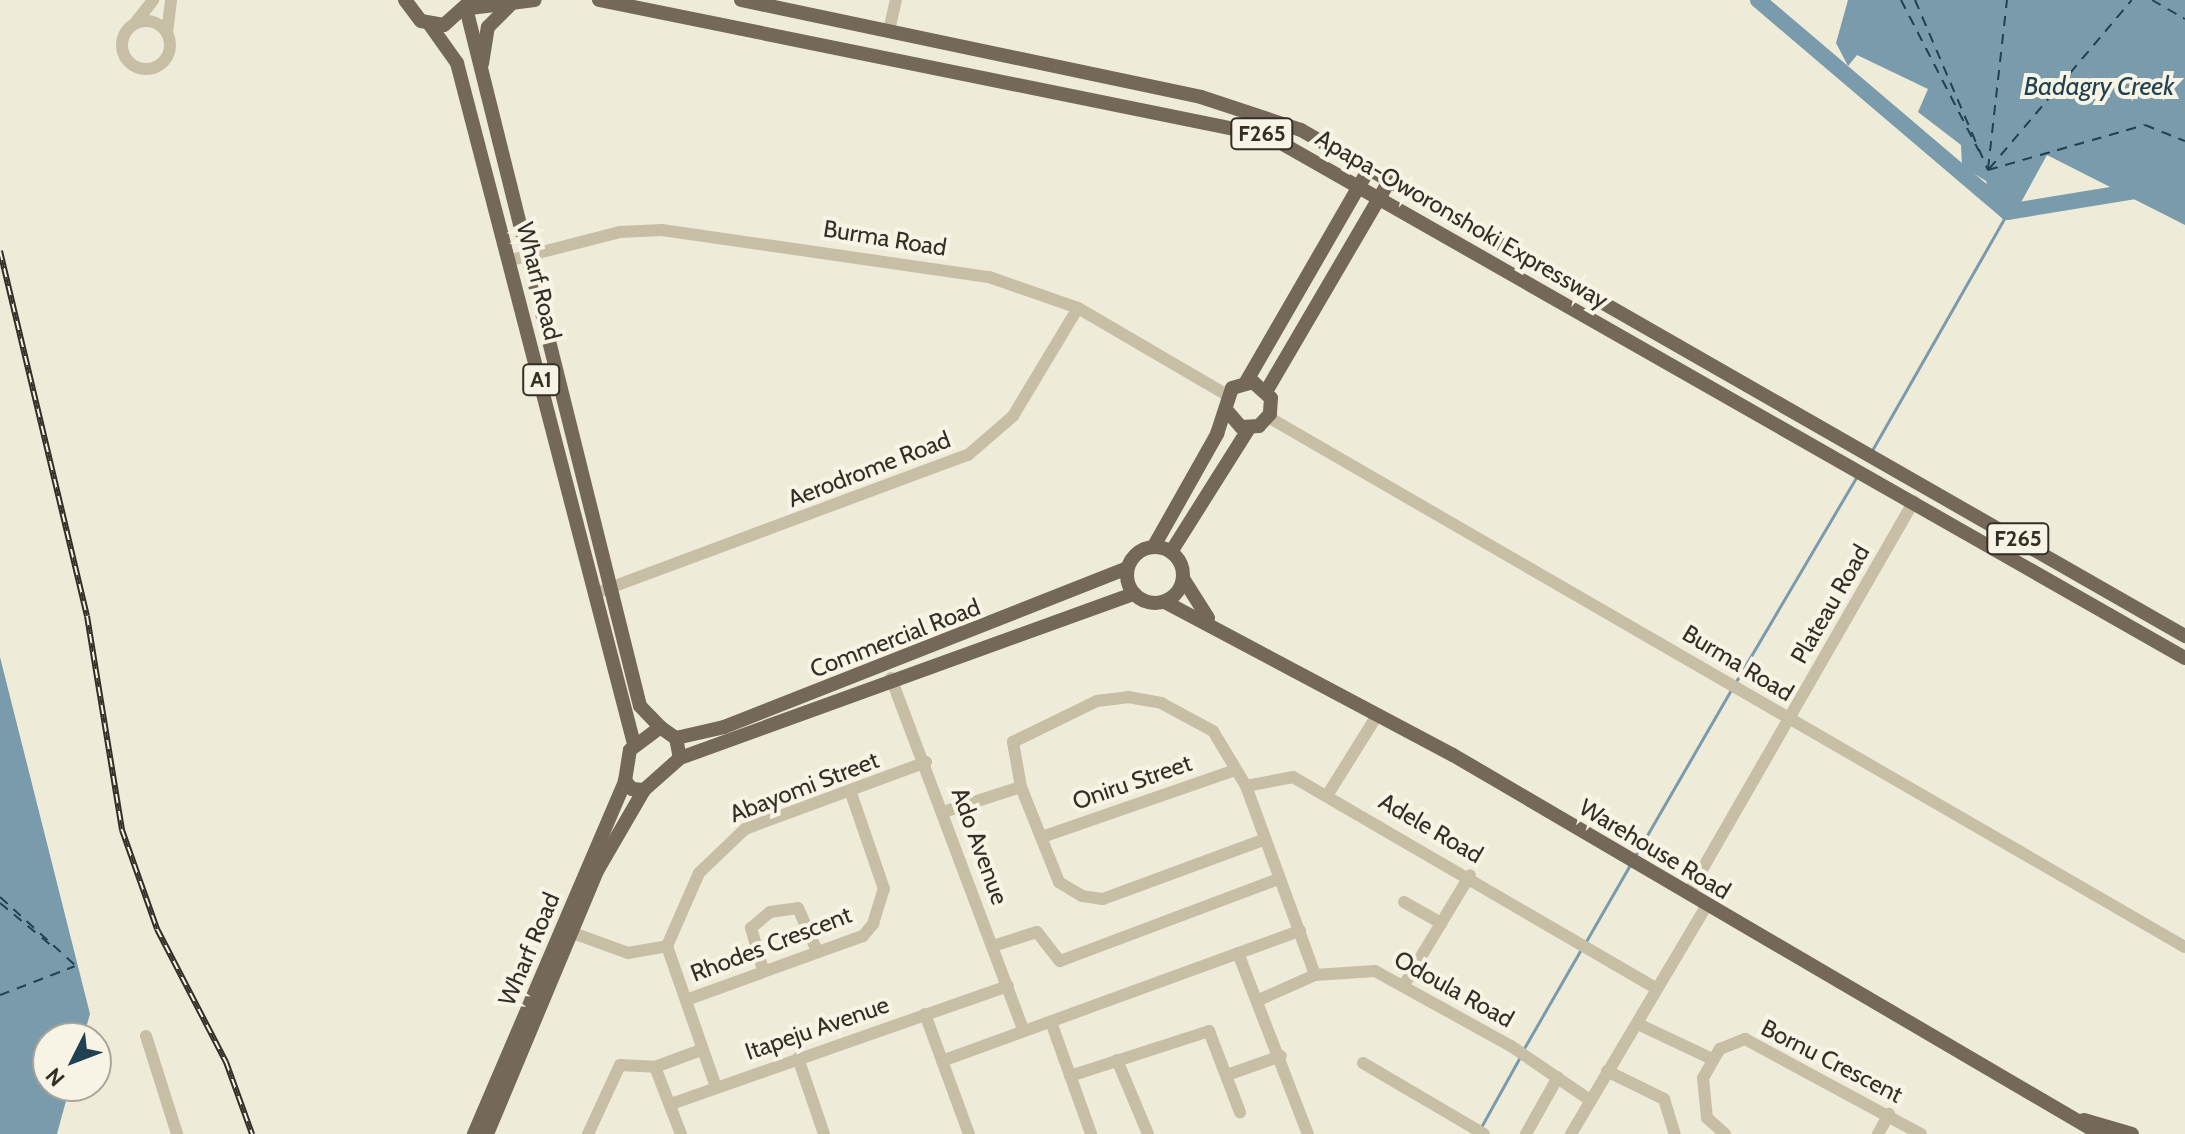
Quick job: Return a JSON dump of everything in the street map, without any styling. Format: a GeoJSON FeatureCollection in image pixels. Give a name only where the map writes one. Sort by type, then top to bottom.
{"type":"FeatureCollection","features":[{"type":"Feature","properties":{"kind":"main road","name":"Wharf Road"},"geometry":{"type":"LineString","coordinates":[[405,0],[430,25],[457,63],[511,260],[634,744],[625,781],[474,1134]]}},
{"type":"Feature","properties":{"kind":"main road"},"geometry":{"type":"LineString","coordinates":[[430,25],[470,6],[535,0]]}},
{"type":"Feature","properties":{"kind":"main road","name":"Apapa-Oworonshoki Expressway"},"geometry":{"type":"LineString","coordinates":[[599,0],[1233,126],[1269,136],[1361,184],[2185,658]]}},
{"type":"Feature","properties":{"kind":"main road","name":"Apapa-Oworonshoki Expressway"},"geometry":{"type":"LineString","coordinates":[[741,0],[1253,111],[1391,178],[2174,630]]}},
{"type":"Feature","properties":{"kind":"main road"},"geometry":{"type":"LineString","coordinates":[[481,76],[485,34],[513,2]]}},
{"type":"Feature","properties":{"kind":"main road","name":"Wharf Road"},"geometry":{"type":"LineString","coordinates":[[470,6],[481,76],[530,255],[640,706],[660,727],[676,738]]}},
{"type":"Feature","properties":{"kind":"main road"},"geometry":{"type":"LineString","coordinates":[[1154,546],[1226,402],[1246,382],[1371,168]]}},
{"type":"Feature","properties":{"kind":"main road"},"geometry":{"type":"LineString","coordinates":[[1171,552],[1249,428],[1268,417],[1267,390],[1391,178]]}},
{"type":"Feature","properties":{"kind":"main road"},"geometry":{"type":"LineString","coordinates":[[1246,382],[1267,390]]}},
{"type":"Feature","properties":{"kind":"main road"},"geometry":{"type":"LineString","coordinates":[[1226,402],[1249,428]]}},
{"type":"Feature","properties":{"kind":"main road"},"geometry":{"type":"LineString","coordinates":[[1154,546],[1171,552],[1184,580],[1165,602],[1134,594],[1127,568],[1136,553],[1154,546]]}},
{"type":"Feature","properties":{"kind":"main road","name":"Commercial Road"},"geometry":{"type":"LineString","coordinates":[[676,738],[724,727],[1127,568]]}},
{"type":"Feature","properties":{"kind":"main road","name":"Warehouse Road"},"geometry":{"type":"LineString","coordinates":[[1184,580],[1208,618]]}},
{"type":"Feature","properties":{"kind":"main road","name":"Commercial Road"},"geometry":{"type":"LineString","coordinates":[[680,758],[891,678],[1134,594]]}},
{"type":"Feature","properties":{"kind":"main road","name":"Warehouse Road"},"geometry":{"type":"LineString","coordinates":[[1165,602],[1208,618],[1378,714],[2080,1119],[2100,1134]]}},
{"type":"Feature","properties":{"kind":"main road"},"geometry":{"type":"LineString","coordinates":[[634,744],[660,727]]}},
{"type":"Feature","properties":{"kind":"main road"},"geometry":{"type":"LineString","coordinates":[[676,738],[680,758]]}},
{"type":"Feature","properties":{"kind":"main road","name":"Wharf Road"},"geometry":{"type":"LineString","coordinates":[[487,1134],[610,844],[644,790],[680,758]]}},
{"type":"Feature","properties":{"kind":"main road"},"geometry":{"type":"LineString","coordinates":[[625,781],[644,790]]}},
{"type":"Feature","properties":{"kind":"main road","name":"Warehouse Road"},"geometry":{"type":"LineString","coordinates":[[2080,1119],[2132,1134]]}},
{"type":"Feature","properties":{"kind":"street"},"geometry":{"type":"LineString","coordinates":[[153,0],[122,41],[135,67],[163,62],[171,0]]}},
{"type":"Feature","properties":{"kind":"street"},"geometry":{"type":"LineString","coordinates":[[889,30],[896,0]]}},
{"type":"Feature","properties":{"kind":"street"},"geometry":{"type":"LineString","coordinates":[[136,22],[150,21],[167,33]]}},
{"type":"Feature","properties":{"kind":"street","name":"Burma Road"},"geometry":{"type":"LineString","coordinates":[[511,260],[620,232],[662,230],[989,277],[1078,308],[1226,402]]}},
{"type":"Feature","properties":{"kind":"street","name":"Aerodrome Road"},"geometry":{"type":"LineString","coordinates":[[596,593],[968,455],[1013,416],[1078,308]]}},
{"type":"Feature","properties":{"kind":"street","name":"Burma Road"},"geometry":{"type":"LineString","coordinates":[[1268,417],[2185,947]]}},
{"type":"Feature","properties":{"kind":"street","name":"Plateau Road"},"geometry":{"type":"LineString","coordinates":[[1688,894],[1914,501]]}},
{"type":"Feature","properties":{"kind":"street","name":"Ado Avenue"},"geometry":{"type":"LineString","coordinates":[[891,678],[926,762],[1024,1031]]}},
{"type":"Feature","properties":{"kind":"street"},"geometry":{"type":"LineString","coordinates":[[1263,840],[1096,901],[1059,882],[1021,787],[1015,736],[1097,701],[1128,697],[1161,703],[1213,731],[1246,786],[1263,840],[1315,975]]}},
{"type":"Feature","properties":{"kind":"street"},"geometry":{"type":"LineString","coordinates":[[1328,794],[1378,714]]}},
{"type":"Feature","properties":{"kind":"street","name":"Abayomi Street"},"geometry":{"type":"LineString","coordinates":[[667,946],[718,847],[745,829],[851,793],[926,762]]}},
{"type":"Feature","properties":{"kind":"street","name":"Oniru Street"},"geometry":{"type":"LineString","coordinates":[[1042,837],[1236,770]]}},
{"type":"Feature","properties":{"kind":"street","name":"Adele Road"},"geometry":{"type":"LineString","coordinates":[[1246,786],[1283,775],[1328,794],[1470,875],[1657,989]]}},
{"type":"Feature","properties":{"kind":"street"},"geometry":{"type":"LineString","coordinates":[[943,812],[1021,787]]}},
{"type":"Feature","properties":{"kind":"street","name":"Rhodes Crescent"},"geometry":{"type":"LineString","coordinates":[[686,1000],[863,936],[885,902],[851,793]]}},
{"type":"Feature","properties":{"kind":"street"},"geometry":{"type":"LineString","coordinates":[[1404,985],[1470,875]]}},
{"type":"Feature","properties":{"kind":"street"},"geometry":{"type":"LineString","coordinates":[[993,946],[1037,932],[1060,961],[1278,879]]}},
{"type":"Feature","properties":{"kind":"street"},"geometry":{"type":"LineString","coordinates":[[1404,902],[1441,923]]}},
{"type":"Feature","properties":{"kind":"street"},"geometry":{"type":"LineString","coordinates":[[1571,1134],[1707,905]]}},
{"type":"Feature","properties":{"kind":"street"},"geometry":{"type":"LineString","coordinates":[[763,970],[751,928],[770,912],[798,908],[817,951]]}},
{"type":"Feature","properties":{"kind":"street"},"geometry":{"type":"LineString","coordinates":[[942,1061],[1300,931]]}},
{"type":"Feature","properties":{"kind":"street"},"geometry":{"type":"LineString","coordinates":[[573,933],[628,953],[667,946],[716,1087]]}},
{"type":"Feature","properties":{"kind":"street"},"geometry":{"type":"LineString","coordinates":[[1238,953],[1261,999],[1308,1134]]}},
{"type":"Feature","properties":{"kind":"street","name":"Odoula Road"},"geometry":{"type":"LineString","coordinates":[[1261,999],[1315,975],[1362,968],[1404,985],[1511,1046],[1590,1100]]}},
{"type":"Feature","properties":{"kind":"street","name":"Itapeju Avenue"},"geometry":{"type":"LineString","coordinates":[[671,1104],[1008,986]]}},
{"type":"Feature","properties":{"kind":"street"},"geometry":{"type":"LineString","coordinates":[[925,1014],[969,1134]]}},
{"type":"Feature","properties":{"kind":"street"},"geometry":{"type":"LineString","coordinates":[[1051,1022],[1091,1134]]}},
{"type":"Feature","properties":{"kind":"street"},"geometry":{"type":"LineString","coordinates":[[1638,1024],[1712,1059],[1701,1092],[1707,1118],[1725,1134]]}},
{"type":"Feature","properties":{"kind":"street"},"geometry":{"type":"LineString","coordinates":[[1070,1076],[1209,1031],[1240,1112]]}},
{"type":"Feature","properties":{"kind":"street"},"geometry":{"type":"LineString","coordinates":[[146,1036],[177,1134]]}},
{"type":"Feature","properties":{"kind":"street","name":"Bornu Crescent"},"geometry":{"type":"LineString","coordinates":[[1712,1059],[1731,1039],[1757,1042],[1921,1134]]}},
{"type":"Feature","properties":{"kind":"street"},"geometry":{"type":"LineString","coordinates":[[588,1134],[612,1073],[637,1062],[655,1067],[701,1050]]}},
{"type":"Feature","properties":{"kind":"street"},"geometry":{"type":"LineString","coordinates":[[1227,1075],[1281,1056]]}},
{"type":"Feature","properties":{"kind":"street"},"geometry":{"type":"LineString","coordinates":[[798,1058],[824,1134]]}},
{"type":"Feature","properties":{"kind":"street"},"geometry":{"type":"LineString","coordinates":[[1117,1060],[1148,1134]]}},
{"type":"Feature","properties":{"kind":"street"},"geometry":{"type":"LineString","coordinates":[[1363,1063],[1484,1134]]}},
{"type":"Feature","properties":{"kind":"street"},"geometry":{"type":"LineString","coordinates":[[655,1067],[681,1134]]}},
{"type":"Feature","properties":{"kind":"street"},"geometry":{"type":"LineString","coordinates":[[1607,1071],[1664,1099],[1675,1134]]}},
{"type":"Feature","properties":{"kind":"street"},"geometry":{"type":"LineString","coordinates":[[1532,1132],[1558,1077]]}},
{"type":"Feature","properties":{"kind":"street"},"geometry":{"type":"LineString","coordinates":[[1878,1134],[1889,1114]]}},
{"type":"Feature","properties":{"kind":"water","name":"Badagry Creek"},"geometry":{"type":"Polygon","coordinates":[[[1848,0],[2185,0],[2185,225],[2047,155],[2013,217],[2006,216],[1993,207],[1986,181],[1962,166],[1961,145],[1918,112],[1928,89],[1857,55],[1848,66],[1836,43],[1848,0]]]}},
{"type":"Feature","properties":{"kind":"water"},"geometry":{"type":"Polygon","coordinates":[[[0,657],[90,1014],[88,1022],[32,1022],[32,1102],[66,1102],[57,1134],[0,1134],[0,657]]]}},
{"type":"Feature","properties":{"kind":"waterway","name":"Badagry Creek"},"geometry":{"type":"LineString","coordinates":[[1758,0],[2007,212],[2185,183]]}},
{"type":"Feature","properties":{"kind":"waterway"},"geometry":{"type":"LineString","coordinates":[[1871,452],[2006,215]]}},
{"type":"Feature","properties":{"kind":"waterway"},"geometry":{"type":"LineString","coordinates":[[1735,683],[1857,476]]}},
{"type":"Feature","properties":{"kind":"waterway"},"geometry":{"type":"LineString","coordinates":[[1635,856],[1731,690]]}},
{"type":"Feature","properties":{"kind":"waterway"},"geometry":{"type":"LineString","coordinates":[[1585,943],[1631,863]]}},
{"type":"Feature","properties":{"kind":"waterway"},"geometry":{"type":"LineString","coordinates":[[1523,1050],[1581,949]]}},
{"type":"Feature","properties":{"kind":"waterway"},"geometry":{"type":"LineString","coordinates":[[1481,1127],[1520,1057]]}},
{"type":"Feature","properties":{"kind":"ferry route"},"geometry":{"type":"LineString","coordinates":[[1901,0],[1979,151]]}},
{"type":"Feature","properties":{"kind":"ferry route"},"geometry":{"type":"LineString","coordinates":[[1915,0],[1988,170],[2145,125],[2185,141]]}},
{"type":"Feature","properties":{"kind":"ferry route"},"geometry":{"type":"LineString","coordinates":[[1988,169],[2007,0]]}},
{"type":"Feature","properties":{"kind":"ferry route"},"geometry":{"type":"LineString","coordinates":[[1989,169],[2132,0]]}},
{"type":"Feature","properties":{"kind":"ferry route"},"geometry":{"type":"LineString","coordinates":[[2152,0],[2185,19]]}},
{"type":"Feature","properties":{"kind":"ferry route"},"geometry":{"type":"LineString","coordinates":[[0,897],[76,966]]}},
{"type":"Feature","properties":{"kind":"ferry route"},"geometry":{"type":"LineString","coordinates":[[0,903],[53,947]]}},
{"type":"Feature","properties":{"kind":"ferry route"},"geometry":{"type":"LineString","coordinates":[[0,995],[75,966]]}},
{"type":"Feature","properties":{"kind":"railway"},"geometry":{"type":"LineString","coordinates":[[0,251],[87,616],[122,830],[157,929],[226,1062],[252,1134]]}}]}
